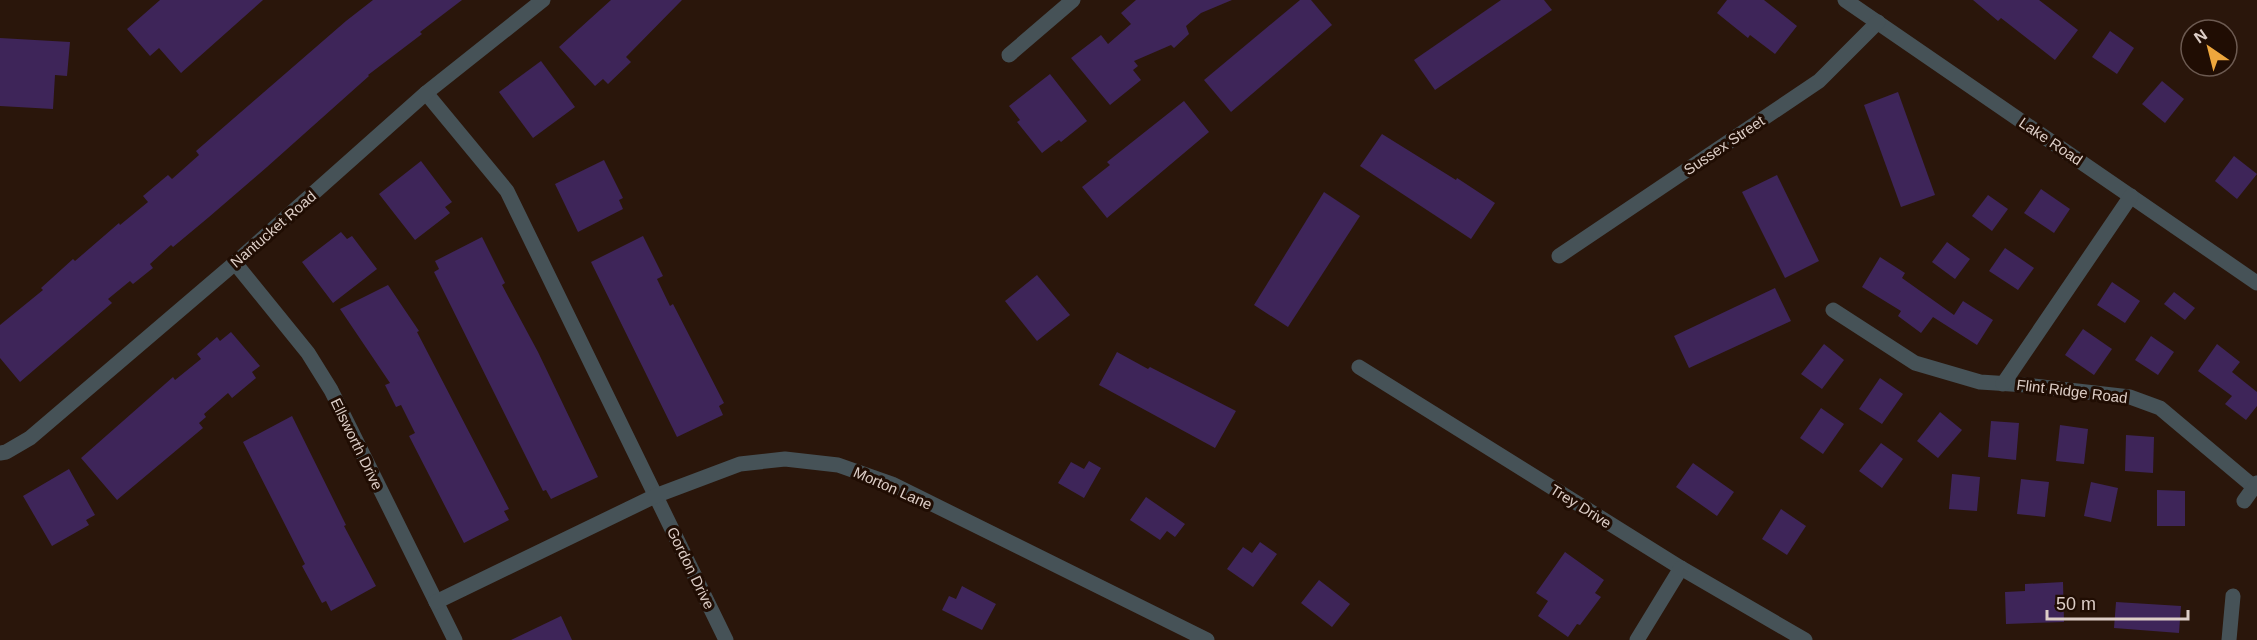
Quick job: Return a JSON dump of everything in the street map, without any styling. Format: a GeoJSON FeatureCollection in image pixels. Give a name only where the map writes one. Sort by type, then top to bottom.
{"type":"FeatureCollection","features":[{"type":"Feature","properties":{"kind":"street","name":"Nantucket Road"},"geometry":{"type":"LineString","coordinates":[[0,453],[30,438],[235,263],[426,93],[543,0]]}},
{"type":"Feature","properties":{"kind":"street","name":"Lake Road"},"geometry":{"type":"LineString","coordinates":[[1845,0],[2257,283]]}},
{"type":"Feature","properties":{"kind":"street"},"geometry":{"type":"LineString","coordinates":[[1009,55],[1070,1]]}},
{"type":"Feature","properties":{"kind":"street","name":"Sussex Street"},"geometry":{"type":"LineString","coordinates":[[1559,256],[1819,81],[1878,22]]}},
{"type":"Feature","properties":{"kind":"street","name":"Gordon Drive"},"geometry":{"type":"LineString","coordinates":[[426,93],[507,191],[726,640]]}},
{"type":"Feature","properties":{"kind":"street","name":"Flint Ridge Road"},"geometry":{"type":"LineString","coordinates":[[2003,384],[2131,196]]}},
{"type":"Feature","properties":{"kind":"street","name":"Ellsworth Drive"},"geometry":{"type":"LineString","coordinates":[[235,263],[308,353],[331,390],[454,640]]}},
{"type":"Feature","properties":{"kind":"street","name":"Flint Ridge Road"},"geometry":{"type":"LineString","coordinates":[[1833,310],[1915,363],[1980,382],[2130,397],[2160,408],[2256,485],[2244,501]]}},
{"type":"Feature","properties":{"kind":"street","name":"Trey Drive"},"geometry":{"type":"LineString","coordinates":[[1359,367],[1681,568],[1804,640]]}},
{"type":"Feature","properties":{"kind":"street","name":"Morton Lane"},"geometry":{"type":"LineString","coordinates":[[436,602],[655,496],[740,464],[785,459],[838,465],[892,484],[1207,640]]}},
{"type":"Feature","properties":{"kind":"street"},"geometry":{"type":"LineString","coordinates":[[1637,640],[1681,568]]}},
{"type":"Feature","properties":{"kind":"street"},"geometry":{"type":"LineString","coordinates":[[2229,640],[2233,596]]}},
{"type":"Feature","properties":{"kind":"building"},"geometry":{"type":"Polygon","coordinates":[[[160,0],[263,0],[181,73],[159,48],[150,56],[127,29],[160,0]]]}},
{"type":"Feature","properties":{"kind":"building"},"geometry":{"type":"Polygon","coordinates":[[[373,0],[462,0],[368,75],[267,167],[173,247],[171,245],[150,264],[153,268],[133,284],[130,281],[108,299],[112,303],[20,382],[0,358],[0,325],[43,290],[41,288],[73,259],[75,261],[119,223],[120,225],[148,202],[143,196],[168,175],[172,179],[199,155],[196,151],[373,0]]]}},
{"type":"Feature","properties":{"kind":"building"},"geometry":{"type":"Polygon","coordinates":[[[611,0],[682,0],[626,57],[631,62],[608,84],[603,79],[595,86],[559,47],[611,0]]]}},
{"type":"Feature","properties":{"kind":"building"},"geometry":{"type":"Polygon","coordinates":[[[1136,0],[1232,0],[1201,13],[1186,26],[1189,34],[1174,48],[1171,45],[1134,61],[1138,66],[1133,70],[1141,80],[1110,105],[1071,58],[1101,35],[1108,44],[1131,24],[1121,13],[1136,0]]]}},
{"type":"Feature","properties":{"kind":"building"},"geometry":{"type":"Polygon","coordinates":[[[1300,0],[1311,0],[1332,25],[1231,112],[1204,80],[1300,0]]]}},
{"type":"Feature","properties":{"kind":"building"},"geometry":{"type":"Polygon","coordinates":[[[1501,0],[1544,0],[1552,10],[1435,90],[1414,60],[1501,0]]]}},
{"type":"Feature","properties":{"kind":"building"},"geometry":{"type":"Polygon","coordinates":[[[1727,0],[1764,0],[1797,26],[1775,54],[1750,35],[1748,38],[1717,13],[1727,0]]]}},
{"type":"Feature","properties":{"kind":"building"},"geometry":{"type":"Polygon","coordinates":[[[1973,0],[2039,0],[2078,30],[2055,60],[2001,18],[1998,21],[1973,0]]]}},
{"type":"Feature","properties":{"kind":"building"},"geometry":{"type":"Polygon","coordinates":[[[2110,31],[2134,48],[2117,74],[2092,57],[2110,31]]]}},
{"type":"Feature","properties":{"kind":"building"},"geometry":{"type":"Polygon","coordinates":[[[0,38],[70,42],[67,76],[55,75],[53,109],[0,106],[0,38]]]}},
{"type":"Feature","properties":{"kind":"building"},"geometry":{"type":"Polygon","coordinates":[[[541,61],[575,107],[533,138],[499,92],[541,61]]]}},
{"type":"Feature","properties":{"kind":"building"},"geometry":{"type":"Polygon","coordinates":[[[1050,74],[1087,121],[1061,142],[1059,140],[1042,153],[1017,122],[1020,120],[1009,106],[1050,74]]]}},
{"type":"Feature","properties":{"kind":"building"},"geometry":{"type":"Polygon","coordinates":[[[2162,81],[2184,99],[2165,123],[2142,104],[2162,81]]]}},
{"type":"Feature","properties":{"kind":"building"},"geometry":{"type":"Polygon","coordinates":[[[1898,92],[1935,195],[1901,207],[1864,105],[1898,92]]]}},
{"type":"Feature","properties":{"kind":"building"},"geometry":{"type":"Polygon","coordinates":[[[1184,101],[1209,132],[1107,218],[1082,187],[1110,165],[1107,162],[1184,101]]]}},
{"type":"Feature","properties":{"kind":"building"},"geometry":{"type":"Polygon","coordinates":[[[1382,134],[1495,203],[1471,239],[1360,166],[1382,134]]]}},
{"type":"Feature","properties":{"kind":"building"},"geometry":{"type":"Polygon","coordinates":[[[2234,156],[2257,174],[2237,199],[2215,181],[2234,156]]]}},
{"type":"Feature","properties":{"kind":"building"},"geometry":{"type":"Polygon","coordinates":[[[604,160],[623,198],[619,200],[623,209],[578,232],[555,184],[604,160]]]}},
{"type":"Feature","properties":{"kind":"building"},"geometry":{"type":"Polygon","coordinates":[[[421,161],[452,202],[445,207],[450,213],[415,240],[379,194],[421,161]]]}},
{"type":"Feature","properties":{"kind":"building"},"geometry":{"type":"Polygon","coordinates":[[[1777,175],[1819,261],[1785,278],[1742,192],[1777,175]]]}},
{"type":"Feature","properties":{"kind":"building"},"geometry":{"type":"Polygon","coordinates":[[[2041,189],[2070,209],[2054,233],[2024,213],[2041,189]]]}},
{"type":"Feature","properties":{"kind":"building"},"geometry":{"type":"Polygon","coordinates":[[[1324,192],[1360,216],[1288,327],[1254,305],[1324,192]]]}},
{"type":"Feature","properties":{"kind":"building"},"geometry":{"type":"Polygon","coordinates":[[[1988,195],[2008,209],[1992,231],[1972,216],[1988,195]]]}},
{"type":"Feature","properties":{"kind":"building"},"geometry":{"type":"Polygon","coordinates":[[[341,232],[347,239],[352,236],[377,269],[333,303],[302,262],[341,232]]]}},
{"type":"Feature","properties":{"kind":"building"},"geometry":{"type":"Polygon","coordinates":[[[643,236],[663,276],[657,279],[670,306],[673,304],[724,403],[719,406],[723,415],[677,437],[591,262],[643,236]]]}},
{"type":"Feature","properties":{"kind":"building"},"geometry":{"type":"Polygon","coordinates":[[[482,237],[505,283],[502,285],[538,352],[598,477],[551,499],[546,490],[543,491],[434,272],[439,269],[435,261],[482,237]]]}},
{"type":"Feature","properties":{"kind":"building"},"geometry":{"type":"Polygon","coordinates":[[[1947,242],[1970,259],[1955,279],[1932,262],[1947,242]]]}},
{"type":"Feature","properties":{"kind":"building"},"geometry":{"type":"Polygon","coordinates":[[[2005,248],[2034,268],[2018,290],[1989,271],[2005,248]]]}},
{"type":"Feature","properties":{"kind":"building"},"geometry":{"type":"Polygon","coordinates":[[[1880,257],[1905,273],[1902,278],[1954,315],[1963,301],[1993,320],[1977,345],[1933,317],[1921,333],[1898,316],[1901,311],[1862,287],[1880,257]]]}},
{"type":"Feature","properties":{"kind":"building"},"geometry":{"type":"Polygon","coordinates":[[[1037,275],[1070,315],[1037,341],[1005,301],[1037,275]]]}},
{"type":"Feature","properties":{"kind":"building"},"geometry":{"type":"Polygon","coordinates":[[[2112,282],[2140,301],[2125,323],[2097,305],[2112,282]]]}},
{"type":"Feature","properties":{"kind":"building"},"geometry":{"type":"Polygon","coordinates":[[[388,285],[419,331],[417,332],[509,509],[504,511],[509,520],[464,543],[409,436],[415,433],[401,405],[396,407],[385,385],[390,383],[340,309],[388,285]]]}},
{"type":"Feature","properties":{"kind":"building"},"geometry":{"type":"Polygon","coordinates":[[[1775,288],[1791,321],[1689,368],[1674,336],[1775,288]]]}},
{"type":"Feature","properties":{"kind":"building"},"geometry":{"type":"Polygon","coordinates":[[[2174,292],[2195,308],[2185,320],[2164,304],[2174,292]]]}},
{"type":"Feature","properties":{"kind":"building"},"geometry":{"type":"Polygon","coordinates":[[[2083,329],[2112,349],[2094,375],[2065,355],[2083,329]]]}},
{"type":"Feature","properties":{"kind":"building"},"geometry":{"type":"Polygon","coordinates":[[[231,332],[260,366],[252,372],[256,378],[232,398],[228,393],[204,414],[206,417],[199,423],[203,428],[117,500],[81,458],[173,377],[175,380],[201,359],[197,354],[217,337],[220,341],[231,332]]]}},
{"type":"Feature","properties":{"kind":"building"},"geometry":{"type":"Polygon","coordinates":[[[2151,336],[2174,352],[2158,375],[2135,360],[2151,336]]]}},
{"type":"Feature","properties":{"kind":"building"},"geometry":{"type":"Polygon","coordinates":[[[1824,344],[1844,360],[1822,389],[1801,374],[1824,344]]]}},
{"type":"Feature","properties":{"kind":"building"},"geometry":{"type":"Polygon","coordinates":[[[2217,344],[2240,362],[2232,372],[2257,392],[2257,406],[2246,420],[2225,404],[2232,396],[2198,371],[2217,344]]]}},
{"type":"Feature","properties":{"kind":"building"},"geometry":{"type":"Polygon","coordinates":[[[1117,352],[1236,411],[1215,448],[1099,385],[1117,352]]]}},
{"type":"Feature","properties":{"kind":"building"},"geometry":{"type":"Polygon","coordinates":[[[1880,378],[1903,394],[1882,424],[1859,409],[1880,378]]]}},
{"type":"Feature","properties":{"kind":"building"},"geometry":{"type":"Polygon","coordinates":[[[1821,408],[1844,424],[1823,454],[1800,438],[1821,408]]]}},
{"type":"Feature","properties":{"kind":"building"},"geometry":{"type":"Polygon","coordinates":[[[1940,412],[1962,430],[1938,458],[1917,441],[1940,412]]]}},
{"type":"Feature","properties":{"kind":"building"},"geometry":{"type":"Polygon","coordinates":[[[292,416],[346,525],[344,526],[376,586],[331,611],[326,601],[322,603],[302,566],[305,564],[243,442],[292,416]]]}},
{"type":"Feature","properties":{"kind":"building"},"geometry":{"type":"Polygon","coordinates":[[[1991,421],[2019,423],[2016,460],[1988,457],[1991,421]]]}},
{"type":"Feature","properties":{"kind":"building"},"geometry":{"type":"Polygon","coordinates":[[[2060,425],[2088,429],[2084,464],[2056,461],[2060,425]]]}},
{"type":"Feature","properties":{"kind":"building"},"geometry":{"type":"Polygon","coordinates":[[[2126,435],[2154,437],[2153,473],[2125,471],[2126,435]]]}},
{"type":"Feature","properties":{"kind":"building"},"geometry":{"type":"Polygon","coordinates":[[[1881,443],[1903,459],[1882,488],[1859,471],[1881,443]]]}},
{"type":"Feature","properties":{"kind":"building"},"geometry":{"type":"Polygon","coordinates":[[[1089,461],[1101,468],[1084,498],[1058,483],[1071,462],[1084,469],[1089,461]]]}},
{"type":"Feature","properties":{"kind":"building"},"geometry":{"type":"Polygon","coordinates":[[[1693,463],[1734,492],[1717,516],[1676,487],[1693,463]]]}},
{"type":"Feature","properties":{"kind":"building"},"geometry":{"type":"Polygon","coordinates":[[[69,469],[95,515],[86,520],[89,525],[52,546],[23,496],[69,469]]]}},
{"type":"Feature","properties":{"kind":"building"},"geometry":{"type":"Polygon","coordinates":[[[1952,474],[1980,477],[1977,511],[1949,509],[1952,474]]]}},
{"type":"Feature","properties":{"kind":"building"},"geometry":{"type":"Polygon","coordinates":[[[2021,479],[2049,482],[2045,517],[2017,514],[2021,479]]]}},
{"type":"Feature","properties":{"kind":"building"},"geometry":{"type":"Polygon","coordinates":[[[2091,482],[2118,488],[2111,522],[2084,516],[2091,482]]]}},
{"type":"Feature","properties":{"kind":"building"},"geometry":{"type":"Polygon","coordinates":[[[2157,490],[2185,491],[2185,526],[2157,526],[2157,490]]]}},
{"type":"Feature","properties":{"kind":"building"},"geometry":{"type":"Polygon","coordinates":[[[1146,497],[1185,524],[1175,537],[1167,531],[1160,540],[1130,520],[1146,497]]]}},
{"type":"Feature","properties":{"kind":"building"},"geometry":{"type":"Polygon","coordinates":[[[1781,509],[1806,526],[1787,555],[1762,539],[1781,509]]]}},
{"type":"Feature","properties":{"kind":"building"},"geometry":{"type":"Polygon","coordinates":[[[1260,542],[1277,554],[1253,587],[1227,569],[1243,547],[1252,553],[1260,542]]]}},
{"type":"Feature","properties":{"kind":"building"},"geometry":{"type":"Polygon","coordinates":[[[1565,552],[1604,580],[1595,593],[1601,597],[1568,637],[1538,616],[1548,601],[1536,593],[1565,552]]]}},
{"type":"Feature","properties":{"kind":"building"},"geometry":{"type":"Polygon","coordinates":[[[1319,580],[1350,604],[1332,627],[1301,603],[1319,580]]]}},
{"type":"Feature","properties":{"kind":"building"},"geometry":{"type":"Polygon","coordinates":[[[2063,582],[2064,622],[2006,624],[2005,592],[2025,591],[2025,584],[2063,582]]]}},
{"type":"Feature","properties":{"kind":"building"},"geometry":{"type":"Polygon","coordinates":[[[962,586],[996,604],[982,630],[942,610],[949,596],[956,599],[962,586]]]}},
{"type":"Feature","properties":{"kind":"building"},"geometry":{"type":"Polygon","coordinates":[[[2116,602],[2181,606],[2179,633],[2114,628],[2116,602]]]}},
{"type":"Feature","properties":{"kind":"building"},"geometry":{"type":"Polygon","coordinates":[[[561,616],[572,640],[511,640],[561,616]]]}}]}
